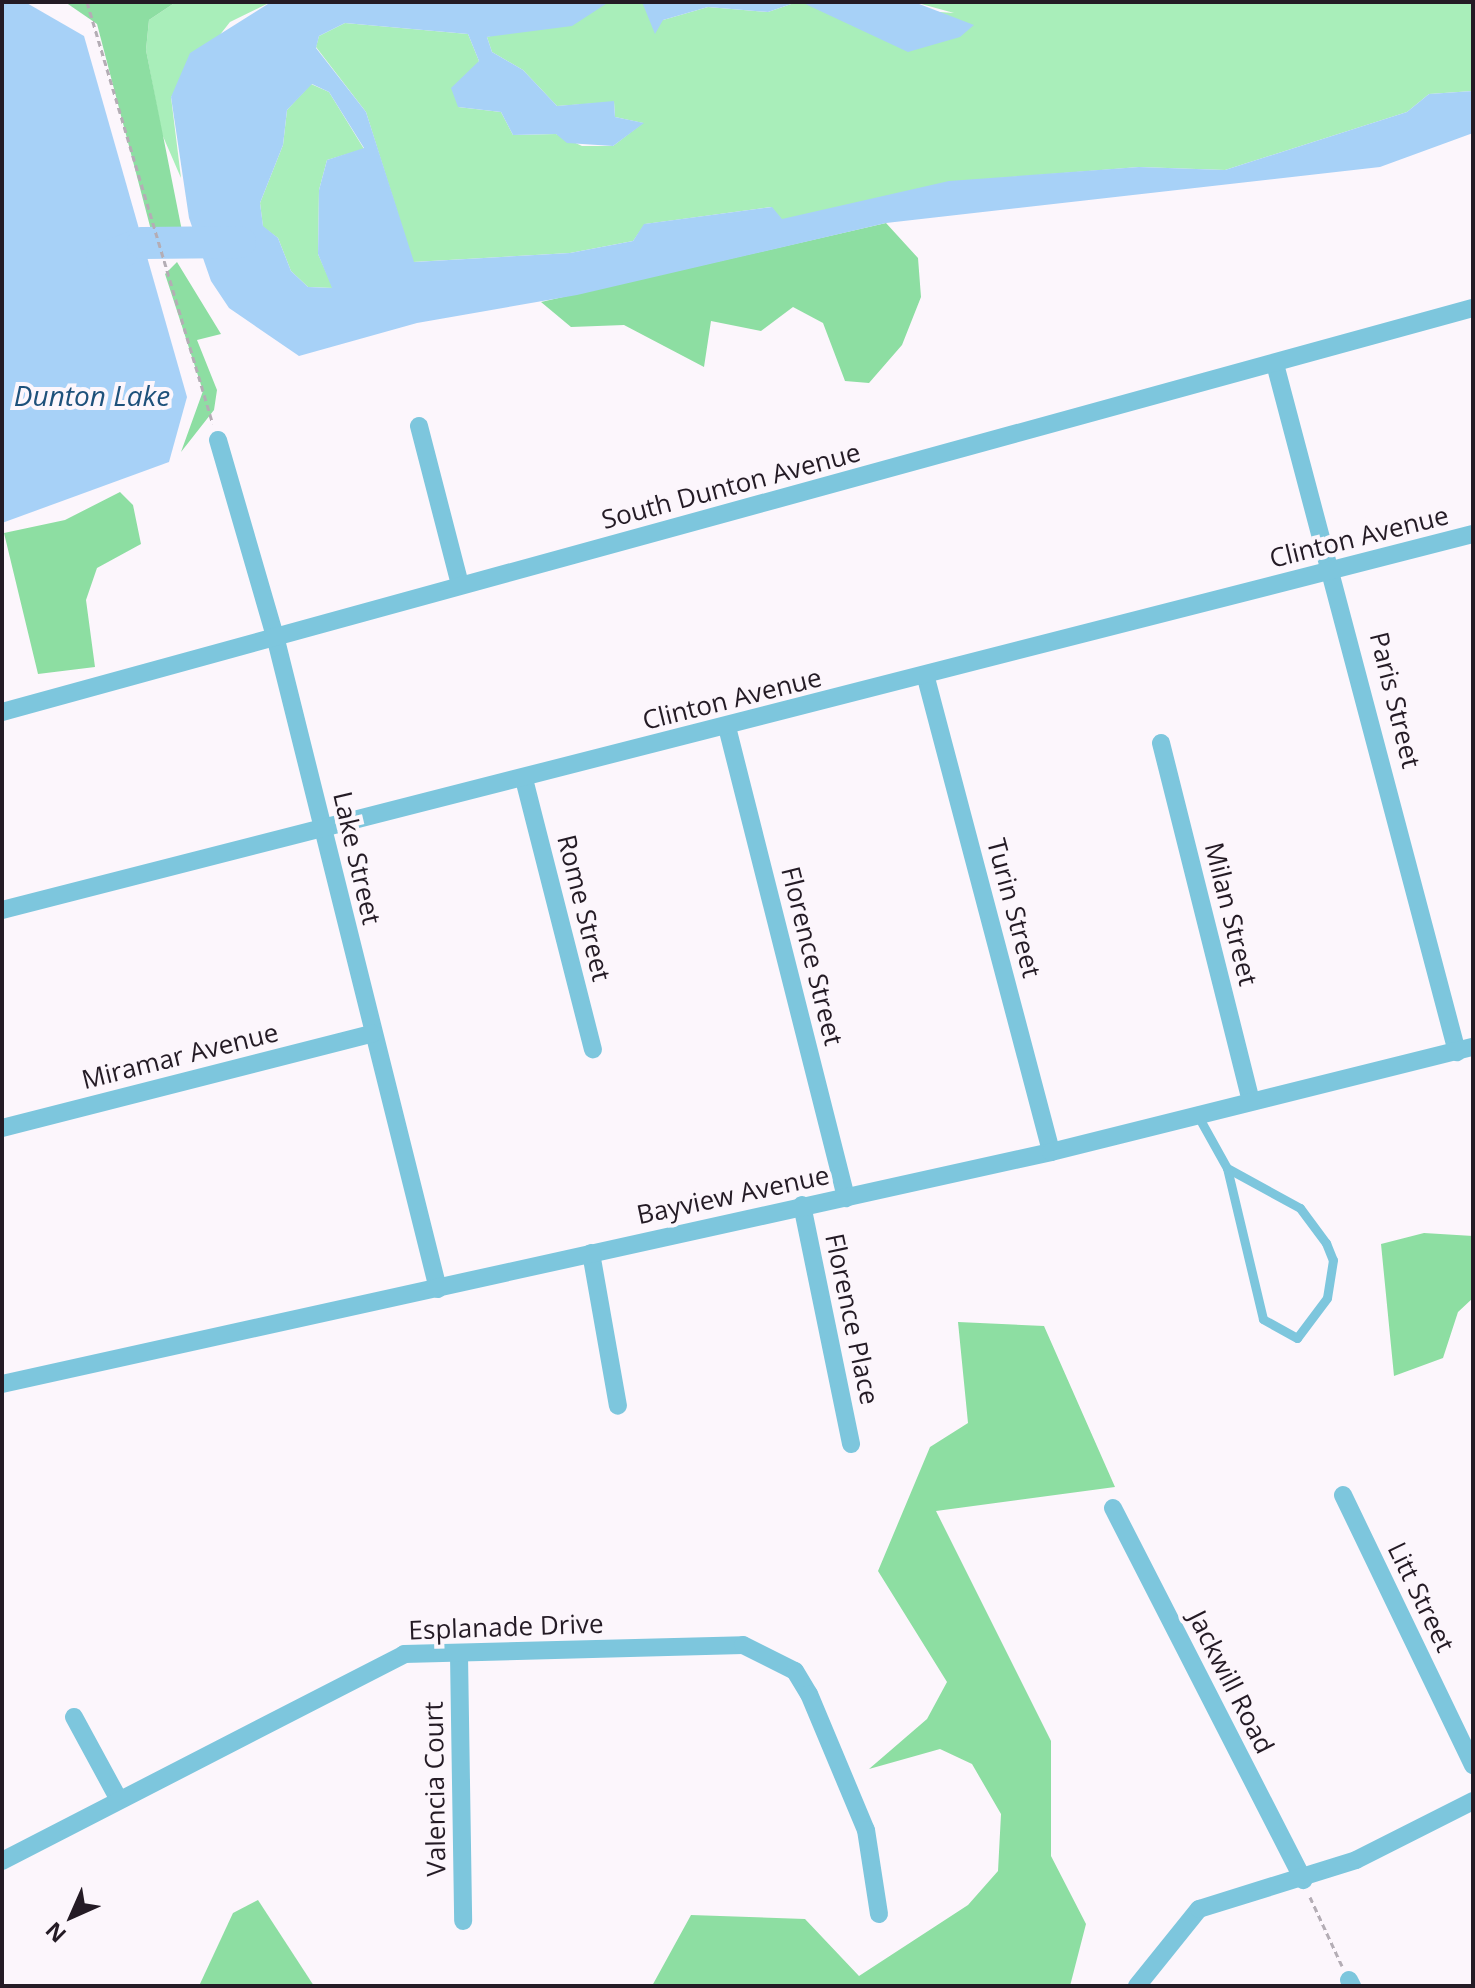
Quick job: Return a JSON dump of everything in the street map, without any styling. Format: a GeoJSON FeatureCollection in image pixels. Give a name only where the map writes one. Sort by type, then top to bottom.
{"type":"FeatureCollection","features":[{"type":"Feature","properties":{"kind":"street","name":"South Dunton Avenue"},"geometry":{"type":"LineString","coordinates":[[2,712],[1473,308]]}},
{"type":"Feature","properties":{"kind":"street","name":"Paris Street"},"geometry":{"type":"LineString","coordinates":[[1275,364],[1335,569],[1465,1049]]}},
{"type":"Feature","properties":{"kind":"street"},"geometry":{"type":"LineString","coordinates":[[419,426],[460,585]]}},
{"type":"Feature","properties":{"kind":"street","name":"Lake Street"},"geometry":{"type":"LineString","coordinates":[[218,440],[275,636],[438,1289]]}},
{"type":"Feature","properties":{"kind":"street","name":"Clinton Avenue"},"geometry":{"type":"LineString","coordinates":[[2,910],[926,678],[1473,534]]}},
{"type":"Feature","properties":{"kind":"street","name":"Turin Street"},"geometry":{"type":"LineString","coordinates":[[926,678],[1051,1152]]}},
{"type":"Feature","properties":{"kind":"street","name":"Florence Street"},"geometry":{"type":"LineString","coordinates":[[727,727],[846,1198]]}},
{"type":"Feature","properties":{"kind":"street","name":"Milan Street"},"geometry":{"type":"LineString","coordinates":[[1161,743],[1250,1098]]}},
{"type":"Feature","properties":{"kind":"street","name":"Rome Street"},"geometry":{"type":"LineString","coordinates":[[524,779],[593,1049]]}},
{"type":"Feature","properties":{"kind":"street","name":"Miramar Avenue"},"geometry":{"type":"LineString","coordinates":[[2,1128],[372,1034]]}},
{"type":"Feature","properties":{"kind":"street","name":"Bayview Avenue"},"geometry":{"type":"LineString","coordinates":[[2,1384],[1051,1152],[1250,1098],[1465,1049]]}},
{"type":"Feature","properties":{"kind":"street","name":"Florence Place"},"geometry":{"type":"LineString","coordinates":[[802,1205],[851,1444]]}},
{"type":"Feature","properties":{"kind":"street"},"geometry":{"type":"LineString","coordinates":[[591,1253],[618,1406]]}},
{"type":"Feature","properties":{"kind":"street","name":"Litt Street"},"geometry":{"type":"LineString","coordinates":[[1343,1495],[1473,1765]]}},
{"type":"Feature","properties":{"kind":"street","name":"Jackwill Road"},"geometry":{"type":"LineString","coordinates":[[1113,1508],[1303,1880]]}},
{"type":"Feature","properties":{"kind":"street","name":"Esplanade Drive"},"geometry":{"type":"LineString","coordinates":[[2,1861],[381,1662],[404,1654],[459,1655],[743,1645],[775,1656],[809,1694],[866,1830],[879,1914]]}},
{"type":"Feature","properties":{"kind":"street","name":"Valencia Court"},"geometry":{"type":"LineString","coordinates":[[459,1655],[463,1921]]}},
{"type":"Feature","properties":{"kind":"street"},"geometry":{"type":"LineString","coordinates":[[74,1717],[118,1798]]}},
{"type":"Feature","properties":{"kind":"street"},"geometry":{"type":"LineString","coordinates":[[1137,1986],[1199,1909],[1303,1880],[1473,1801]]}},
{"type":"Feature","properties":{"kind":"lane"},"geometry":{"type":"LineString","coordinates":[[1197,1113],[1227,1168],[1263,1319],[1297,1338],[1327,1298],[1333,1260],[1300,1208],[1227,1168]]}},
{"type":"Feature","properties":{"kind":"path"},"geometry":{"type":"LineString","coordinates":[[87,2],[218,440]]}},
{"type":"Feature","properties":{"kind":"path"},"geometry":{"type":"LineString","coordinates":[[1303,1880],[1350,1983]]}},
{"type":"Feature","properties":{"kind":"green space"},"geometry":{"type":"Polygon","coordinates":[[[65,2],[176,2],[149,20],[146,50],[183,236],[152,234],[97,24],[65,2]]]}},
{"type":"Feature","properties":{"kind":"green space"},"geometry":{"type":"Polygon","coordinates":[[[176,2],[271,2],[230,22],[171,97],[181,178],[162,134],[146,50],[149,20],[176,2]]]}},
{"type":"Feature","properties":{"kind":"green space"},"geometry":{"type":"Polygon","coordinates":[[[609,2],[642,2],[663,20],[708,7],[768,12],[797,2],[954,13],[914,2],[1473,2],[1473,91],[1429,94],[1407,112],[1225,170],[1139,167],[949,182],[782,220],[771,207],[645,224],[633,241],[570,253],[413,262],[366,112],[316,47],[319,36],[345,23],[468,34],[479,61],[458,107],[501,112],[513,135],[556,134],[582,146],[613,146],[643,123],[615,117],[614,102],[557,106],[523,70],[492,52],[487,37],[609,2]]]}},
{"type":"Feature","properties":{"kind":"green space"},"geometry":{"type":"Polygon","coordinates":[[[311,84],[329,92],[364,149],[327,160],[319,190],[318,254],[333,288],[308,287],[291,271],[278,238],[263,227],[260,203],[283,145],[287,110],[311,84]]]}},
{"type":"Feature","properties":{"kind":"green space"},"geometry":{"type":"Polygon","coordinates":[[[886,223],[918,258],[921,297],[902,345],[869,383],[845,381],[823,323],[793,307],[761,331],[711,321],[704,367],[624,325],[571,327],[541,302],[886,223]]]}},
{"type":"Feature","properties":{"kind":"green space"},"geometry":{"type":"Polygon","coordinates":[[[177,262],[221,334],[197,340],[217,390],[214,410],[181,452],[203,391],[165,274],[177,262]]]}},
{"type":"Feature","properties":{"kind":"green space"},"geometry":{"type":"Polygon","coordinates":[[[120,492],[133,505],[141,544],[97,568],[86,600],[95,667],[38,674],[4,533],[65,520],[120,492]]]}},
{"type":"Feature","properties":{"kind":"green space"},"geometry":{"type":"Polygon","coordinates":[[[1424,1233],[1473,1236],[1473,1298],[1458,1312],[1443,1358],[1394,1376],[1381,1244],[1424,1233]]]}},
{"type":"Feature","properties":{"kind":"green space"},"geometry":{"type":"Polygon","coordinates":[[[958,1322],[1044,1326],[1115,1487],[936,1511],[1051,1741],[1051,1856],[1086,1924],[1070,1986],[652,1986],[691,1915],[805,1919],[859,1976],[968,1905],[998,1871],[1001,1814],[972,1764],[940,1749],[869,1769],[927,1719],[947,1682],[878,1571],[930,1447],[968,1423],[958,1322]]]}},
{"type":"Feature","properties":{"kind":"green space"},"geometry":{"type":"Polygon","coordinates":[[[258,1900],[314,1986],[199,1986],[233,1913],[258,1900]]]}},
{"type":"Feature","properties":{"kind":"water","name":"Dunton Lake"},"geometry":{"type":"Polygon","coordinates":[[[2,2],[25,2],[84,36],[187,397],[169,462],[2,523],[2,2]]]}},
{"type":"Feature","properties":{"kind":"water"},"geometry":{"type":"Polygon","coordinates":[[[271,2],[609,2],[572,26],[487,37],[492,52],[523,70],[557,106],[614,101],[615,117],[644,123],[613,146],[567,143],[556,134],[513,135],[501,112],[458,107],[451,88],[479,61],[468,34],[345,23],[319,36],[316,48],[366,112],[414,262],[570,253],[633,241],[644,224],[772,207],[782,219],[949,181],[1139,167],[1225,170],[1407,112],[1429,94],[1473,91],[1473,133],[1380,167],[886,223],[577,295],[417,323],[299,356],[229,308],[211,281],[189,218],[171,97],[190,53],[271,2]],[[312,84],[287,110],[283,145],[260,203],[263,226],[278,238],[291,271],[308,287],[332,288],[318,254],[319,190],[327,160],[364,148],[329,92],[312,84]]]}},
{"type":"Feature","properties":{"kind":"water"},"geometry":{"type":"Polygon","coordinates":[[[642,2],[797,2],[768,12],[708,7],[663,20],[655,34],[642,2]]]}},
{"type":"Feature","properties":{"kind":"water"},"geometry":{"type":"Polygon","coordinates":[[[801,2],[914,2],[974,25],[960,37],[908,52],[801,2]]]}},
{"type":"Feature","properties":{"kind":"waterway"},"geometry":{"type":"LineString","coordinates":[[102,259],[143,243],[240,242]]}}]}
